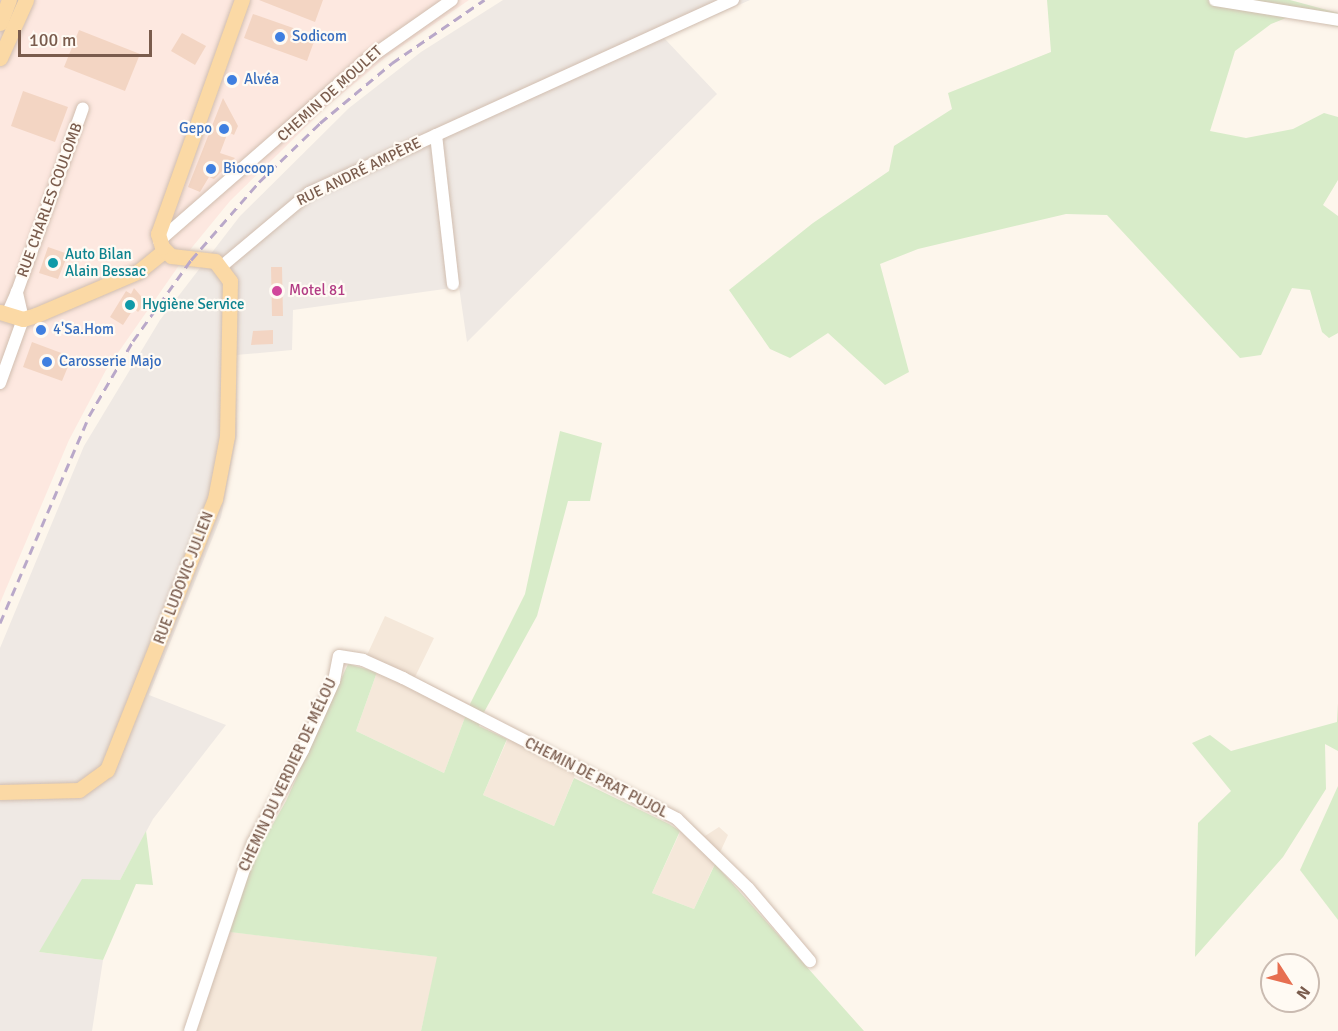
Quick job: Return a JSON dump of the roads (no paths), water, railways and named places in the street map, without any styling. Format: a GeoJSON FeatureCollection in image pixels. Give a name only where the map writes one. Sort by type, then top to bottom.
{"type":"FeatureCollection","features":[{"type":"Feature","properties":{"kind":"main road"},"geometry":{"type":"LineString","coordinates":[[0,23],[9,0]]}},
{"type":"Feature","properties":{"kind":"main road"},"geometry":{"type":"LineString","coordinates":[[0,58],[27,0]]}},
{"type":"Feature","properties":{"kind":"main road"},"geometry":{"type":"LineString","coordinates":[[222,266],[208,259],[179,259],[162,246],[160,224],[242,0]]}},
{"type":"Feature","properties":{"kind":"main road"},"geometry":{"type":"LineString","coordinates":[[3,313],[22,319],[139,271],[162,246]]}},
{"type":"Feature","properties":{"kind":"main road","name":"RUE LUDOVIC JULIEN"},"geometry":{"type":"LineString","coordinates":[[0,792],[79,790],[98,781],[110,764],[219,480],[227,436],[231,286],[222,266]]}},
{"type":"Feature","properties":{"kind":"street","name":"CHEMIN DE MOULET"},"geometry":{"type":"LineString","coordinates":[[162,246],[365,62],[452,0]]}},
{"type":"Feature","properties":{"kind":"street","name":"RUE ANDRÉ AMPÈRE"},"geometry":{"type":"LineString","coordinates":[[222,266],[309,193],[734,0]]}},
{"type":"Feature","properties":{"kind":"street"},"geometry":{"type":"LineString","coordinates":[[1215,0],[1338,20]]}},
{"type":"Feature","properties":{"kind":"street","name":"RUE CHARLES COULOMB"},"geometry":{"type":"LineString","coordinates":[[3,313],[17,292],[83,108]]}},
{"type":"Feature","properties":{"kind":"street"},"geometry":{"type":"LineString","coordinates":[[436,135],[453,284]]}},
{"type":"Feature","properties":{"kind":"street","name":"RUE CHARLES COULOMB"},"geometry":{"type":"LineString","coordinates":[[17,292],[22,319]]}},
{"type":"Feature","properties":{"kind":"street"},"geometry":{"type":"LineString","coordinates":[[0,383],[22,319]]}},
{"type":"Feature","properties":{"kind":"street","name":"CHEMIN DE PRAT PUJOL"},"geometry":{"type":"LineString","coordinates":[[339,656],[363,660],[403,678],[676,819],[748,888],[810,961]]}},
{"type":"Feature","properties":{"kind":"street","name":"CHEMIN DU VERDIER DE MÉLOU"},"geometry":{"type":"LineString","coordinates":[[190,1031],[253,843],[294,770],[334,681],[339,656]]}},
{"type":"Feature","properties":{"kind":"railway"},"geometry":{"type":"LineString","coordinates":[[0,623],[89,416],[133,341],[191,260],[259,182],[320,123],[392,63],[484,0]]}},
{"type":"Feature","properties":{"kind":"place","name":"Sodicom"},"geometry":{"type":"Point","coordinates":[280,37]}},
{"type":"Feature","properties":{"kind":"place","name":"Alvéa"},"geometry":{"type":"Point","coordinates":[232,80]}},
{"type":"Feature","properties":{"kind":"place","name":"Gepo"},"geometry":{"type":"Point","coordinates":[224,129]}},
{"type":"Feature","properties":{"kind":"place","name":"Biocoop"},"geometry":{"type":"Point","coordinates":[211,169]}},
{"type":"Feature","properties":{"kind":"place","name":"Auto Bilan Alain Bessac"},"geometry":{"type":"Point","coordinates":[53,263]}},
{"type":"Feature","properties":{"kind":"place","name":"Motel 81"},"geometry":{"type":"Point","coordinates":[277,291]}},
{"type":"Feature","properties":{"kind":"place","name":"Hygiène Service"},"geometry":{"type":"Point","coordinates":[130,305]}},
{"type":"Feature","properties":{"kind":"place","name":"4'Sa.Hom"},"geometry":{"type":"Point","coordinates":[41,330]}},
{"type":"Feature","properties":{"kind":"place","name":"Carosserie Majo"},"geometry":{"type":"Point","coordinates":[47,362]}}]}
